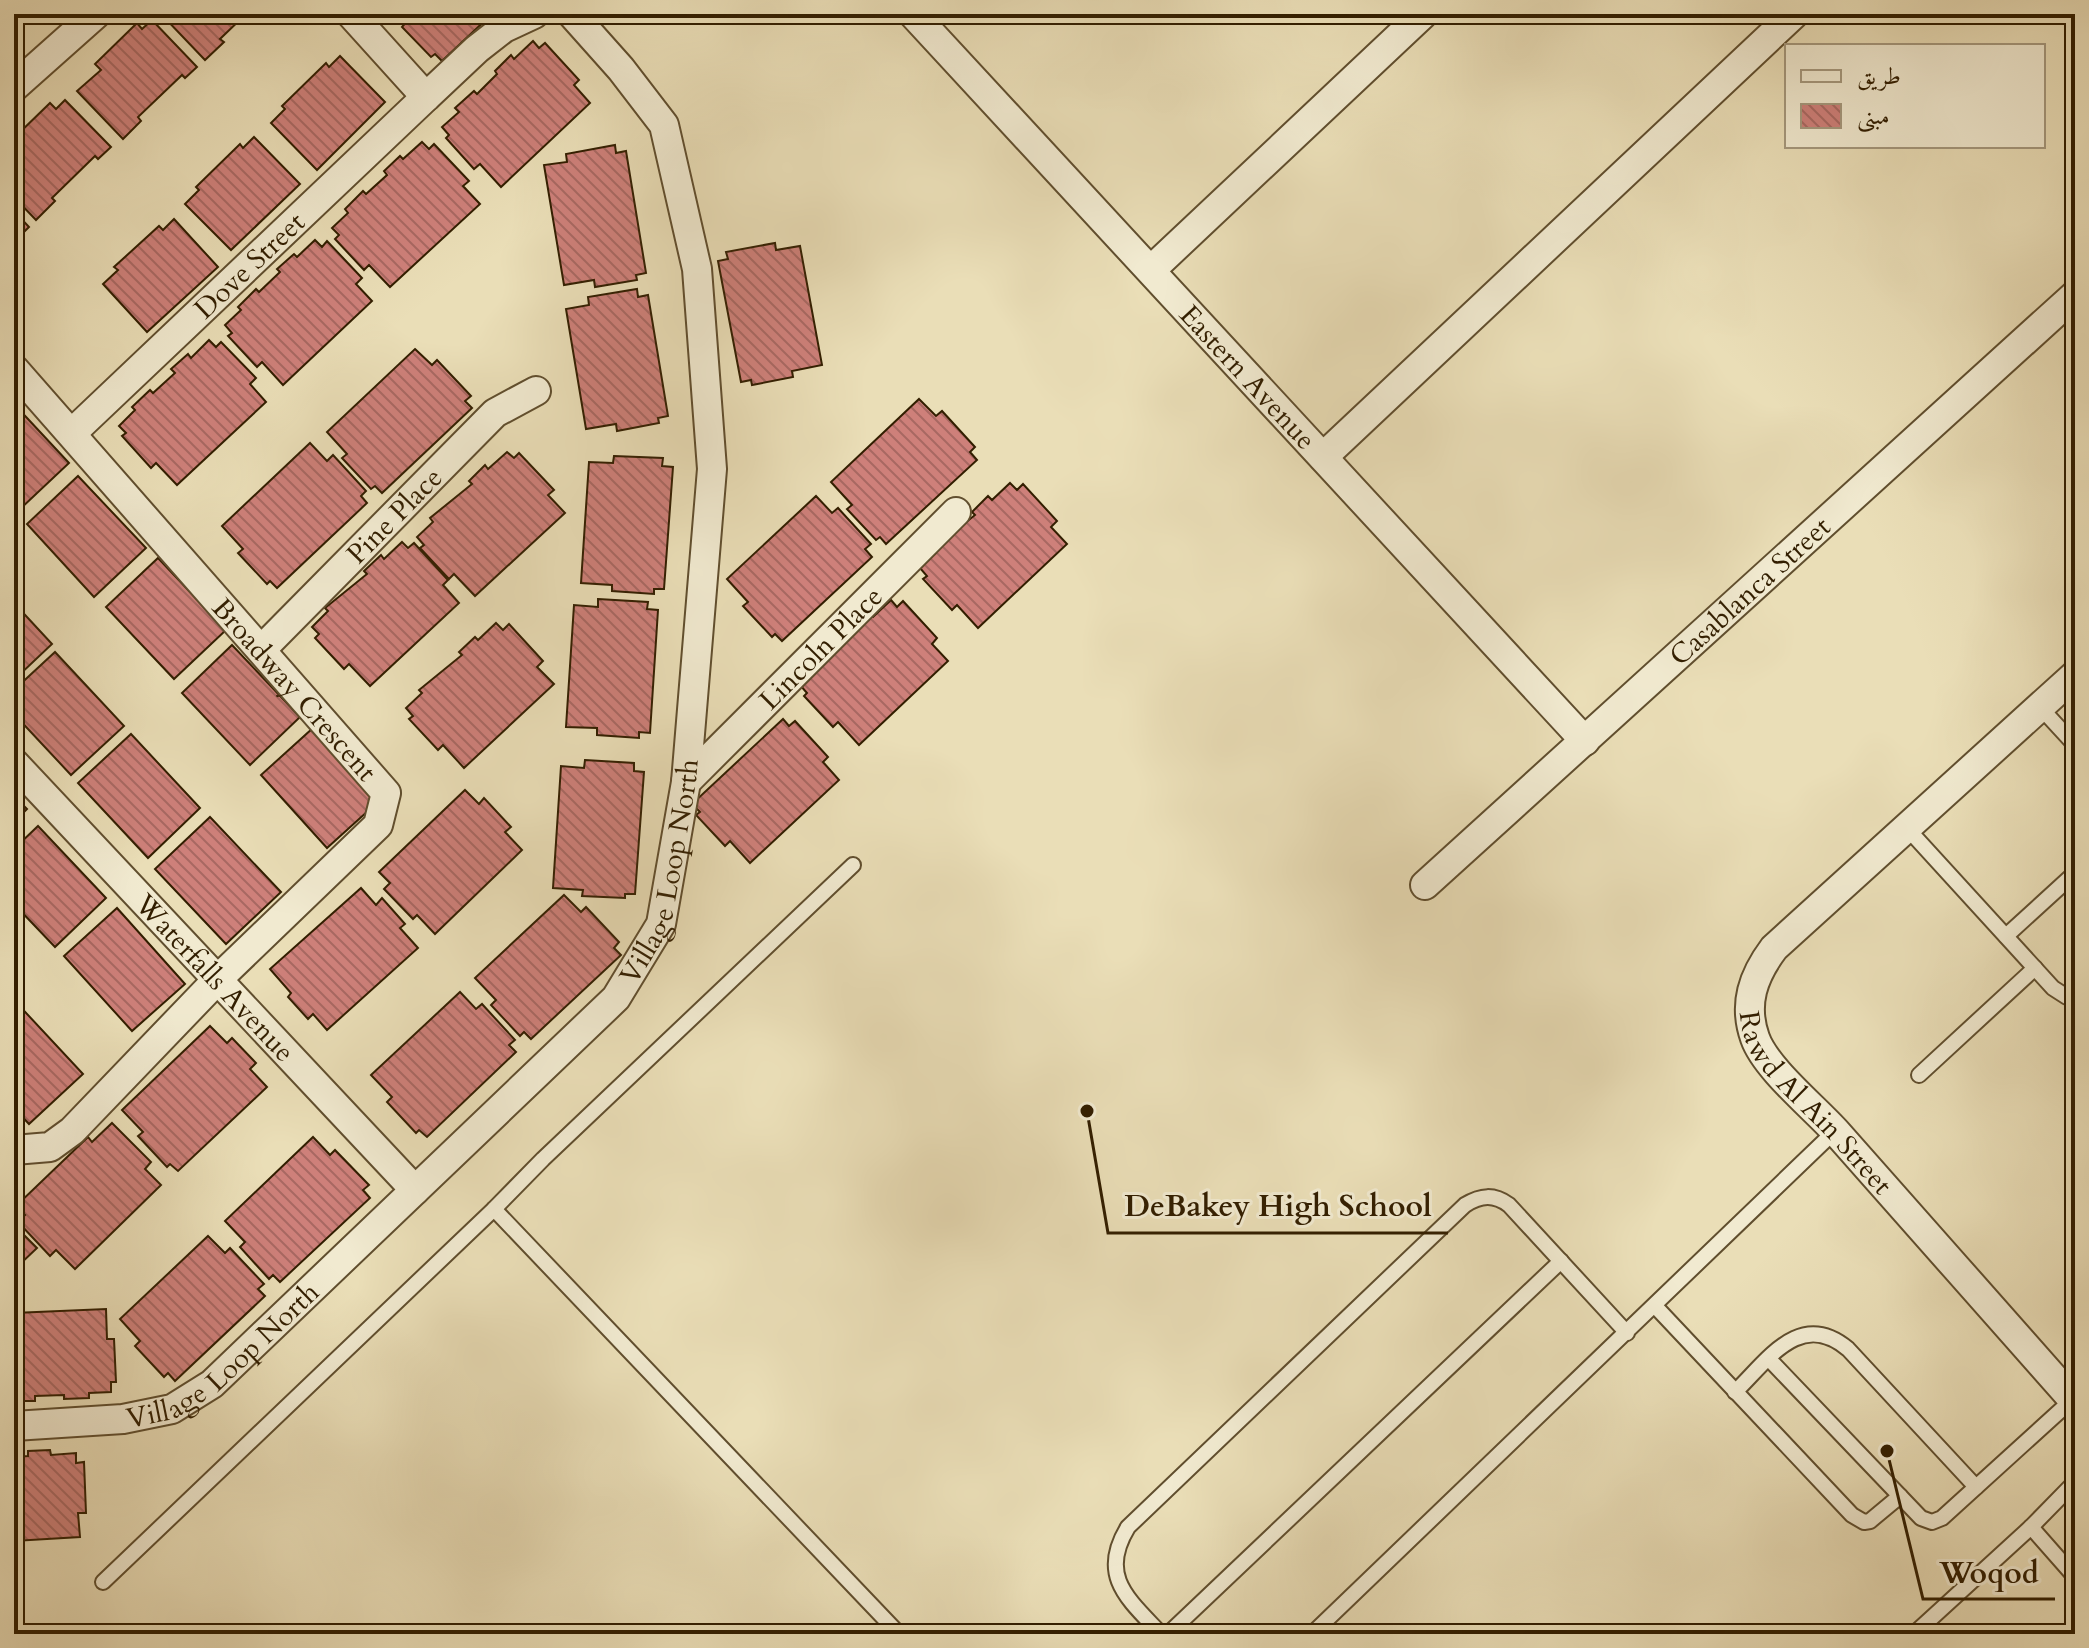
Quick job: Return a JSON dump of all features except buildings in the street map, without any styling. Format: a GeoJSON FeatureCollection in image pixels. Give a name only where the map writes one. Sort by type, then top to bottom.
{"type":"FeatureCollection","features":[{"type":"Feature","properties":{"kind":"street"},"geometry":{"type":"LineString","coordinates":[[14,87],[96,14]]}},
{"type":"Feature","properties":{"kind":"street"},"geometry":{"type":"LineString","coordinates":[[351,14],[426,97],[504,28],[534,14]]}},
{"type":"Feature","properties":{"kind":"street","name":"Village Loop North"},"geometry":{"type":"LineString","coordinates":[[14,1426],[123,1419],[172,1409],[212,1384],[616,998],[661,924],[686,782],[712,469],[697,269],[664,125],[621,69],[572,14]]}},
{"type":"Feature","properties":{"kind":"street","name":"Eastern Avenue"},"geometry":{"type":"LineString","coordinates":[[913,14],[1585,741]]}},
{"type":"Feature","properties":{"kind":"street"},"geometry":{"type":"LineString","coordinates":[[1151,270],[1423,14]]}},
{"type":"Feature","properties":{"kind":"street"},"geometry":{"type":"LineString","coordinates":[[1323,457],[1794,14]]}},
{"type":"Feature","properties":{"kind":"street","name":"Dove Street"},"geometry":{"type":"LineString","coordinates":[[72,433],[426,97]]}},
{"type":"Feature","properties":{"kind":"street","name":"Casablanca Street"},"geometry":{"type":"LineString","coordinates":[[1425,885],[2075,295]]}},
{"type":"Feature","properties":{"kind":"street","name":"Broadway Crescent"},"geometry":{"type":"LineString","coordinates":[[14,369],[386,793],[378,825],[218,979],[72,1131],[50,1147],[14,1150]]}},
{"type":"Feature","properties":{"kind":"street","name":"Pine Place"},"geometry":{"type":"LineString","coordinates":[[262,649],[495,413],[536,391]]}},
{"type":"Feature","properties":{"kind":"street","name":"Lincoln Place"},"geometry":{"type":"LineString","coordinates":[[686,782],[956,512]]}},
{"type":"Feature","properties":{"kind":"street","name":"Rawd Al Ain Street"},"geometry":{"type":"LineString","coordinates":[[2074,1400],[1770,1062],[1756,1041],[1749,1017],[1751,992],[1759,968],[1774,948],[2075,675]]}},
{"type":"Feature","properties":{"kind":"street","name":"Waterfalls Avenue"},"geometry":{"type":"LineString","coordinates":[[14,763],[415,1190]]}},
{"type":"Feature","properties":{"kind":"lane"},"geometry":{"type":"LineString","coordinates":[[2040,707],[2075,745]]}},
{"type":"Feature","properties":{"kind":"lane"},"geometry":{"type":"LineString","coordinates":[[1906,827],[2060,994],[2075,997]]}},
{"type":"Feature","properties":{"kind":"lane"},"geometry":{"type":"LineString","coordinates":[[103,1582],[853,865]]}},
{"type":"Feature","properties":{"kind":"lane"},"geometry":{"type":"LineString","coordinates":[[2006,936],[2075,873]]}},
{"type":"Feature","properties":{"kind":"lane"},"geometry":{"type":"LineString","coordinates":[[1919,1075],[2035,968]]}},
{"type":"Feature","properties":{"kind":"lane"},"geometry":{"type":"LineString","coordinates":[[1312,1634],[1835,1131]]}},
{"type":"Feature","properties":{"kind":"lane"},"geometry":{"type":"LineString","coordinates":[[1161,1634],[1129,1601],[1118,1583],[1114,1564],[1118,1544],[1128,1527],[1475,1198],[1499,1198],[1509,1205],[1627,1333]]}},
{"type":"Feature","properties":{"kind":"lane"},"geometry":{"type":"LineString","coordinates":[[494,1209],[899,1634]]}},
{"type":"Feature","properties":{"kind":"lane"},"geometry":{"type":"LineString","coordinates":[[1168,1634],[1561,1261]]}},
{"type":"Feature","properties":{"kind":"lane"},"geometry":{"type":"LineString","coordinates":[[1655,1306],[1857,1520],[1870,1521],[1900,1496]]}},
{"type":"Feature","properties":{"kind":"lane"},"geometry":{"type":"LineString","coordinates":[[1735,1392],[1785,1344],[1799,1335],[1817,1333],[1834,1338],[1848,1349],[1976,1487]]}},
{"type":"Feature","properties":{"kind":"lane"},"geometry":{"type":"LineString","coordinates":[[1769,1359],[1921,1518],[1932,1522],[1942,1518],[2074,1400]]}},
{"type":"Feature","properties":{"kind":"lane"},"geometry":{"type":"LineString","coordinates":[[1914,1634],[2031,1527],[2075,1482]]}},
{"type":"Feature","properties":{"kind":"lane"},"geometry":{"type":"LineString","coordinates":[[2031,1527],[2075,1577]]}},
{"type":"Feature","properties":{"kind":"place","name":"DeBakey High School"},"geometry":{"type":"Point","coordinates":[1087,1111]}},
{"type":"Feature","properties":{"kind":"place","name":"Woqod"},"geometry":{"type":"Point","coordinates":[1887,1451]}}]}
